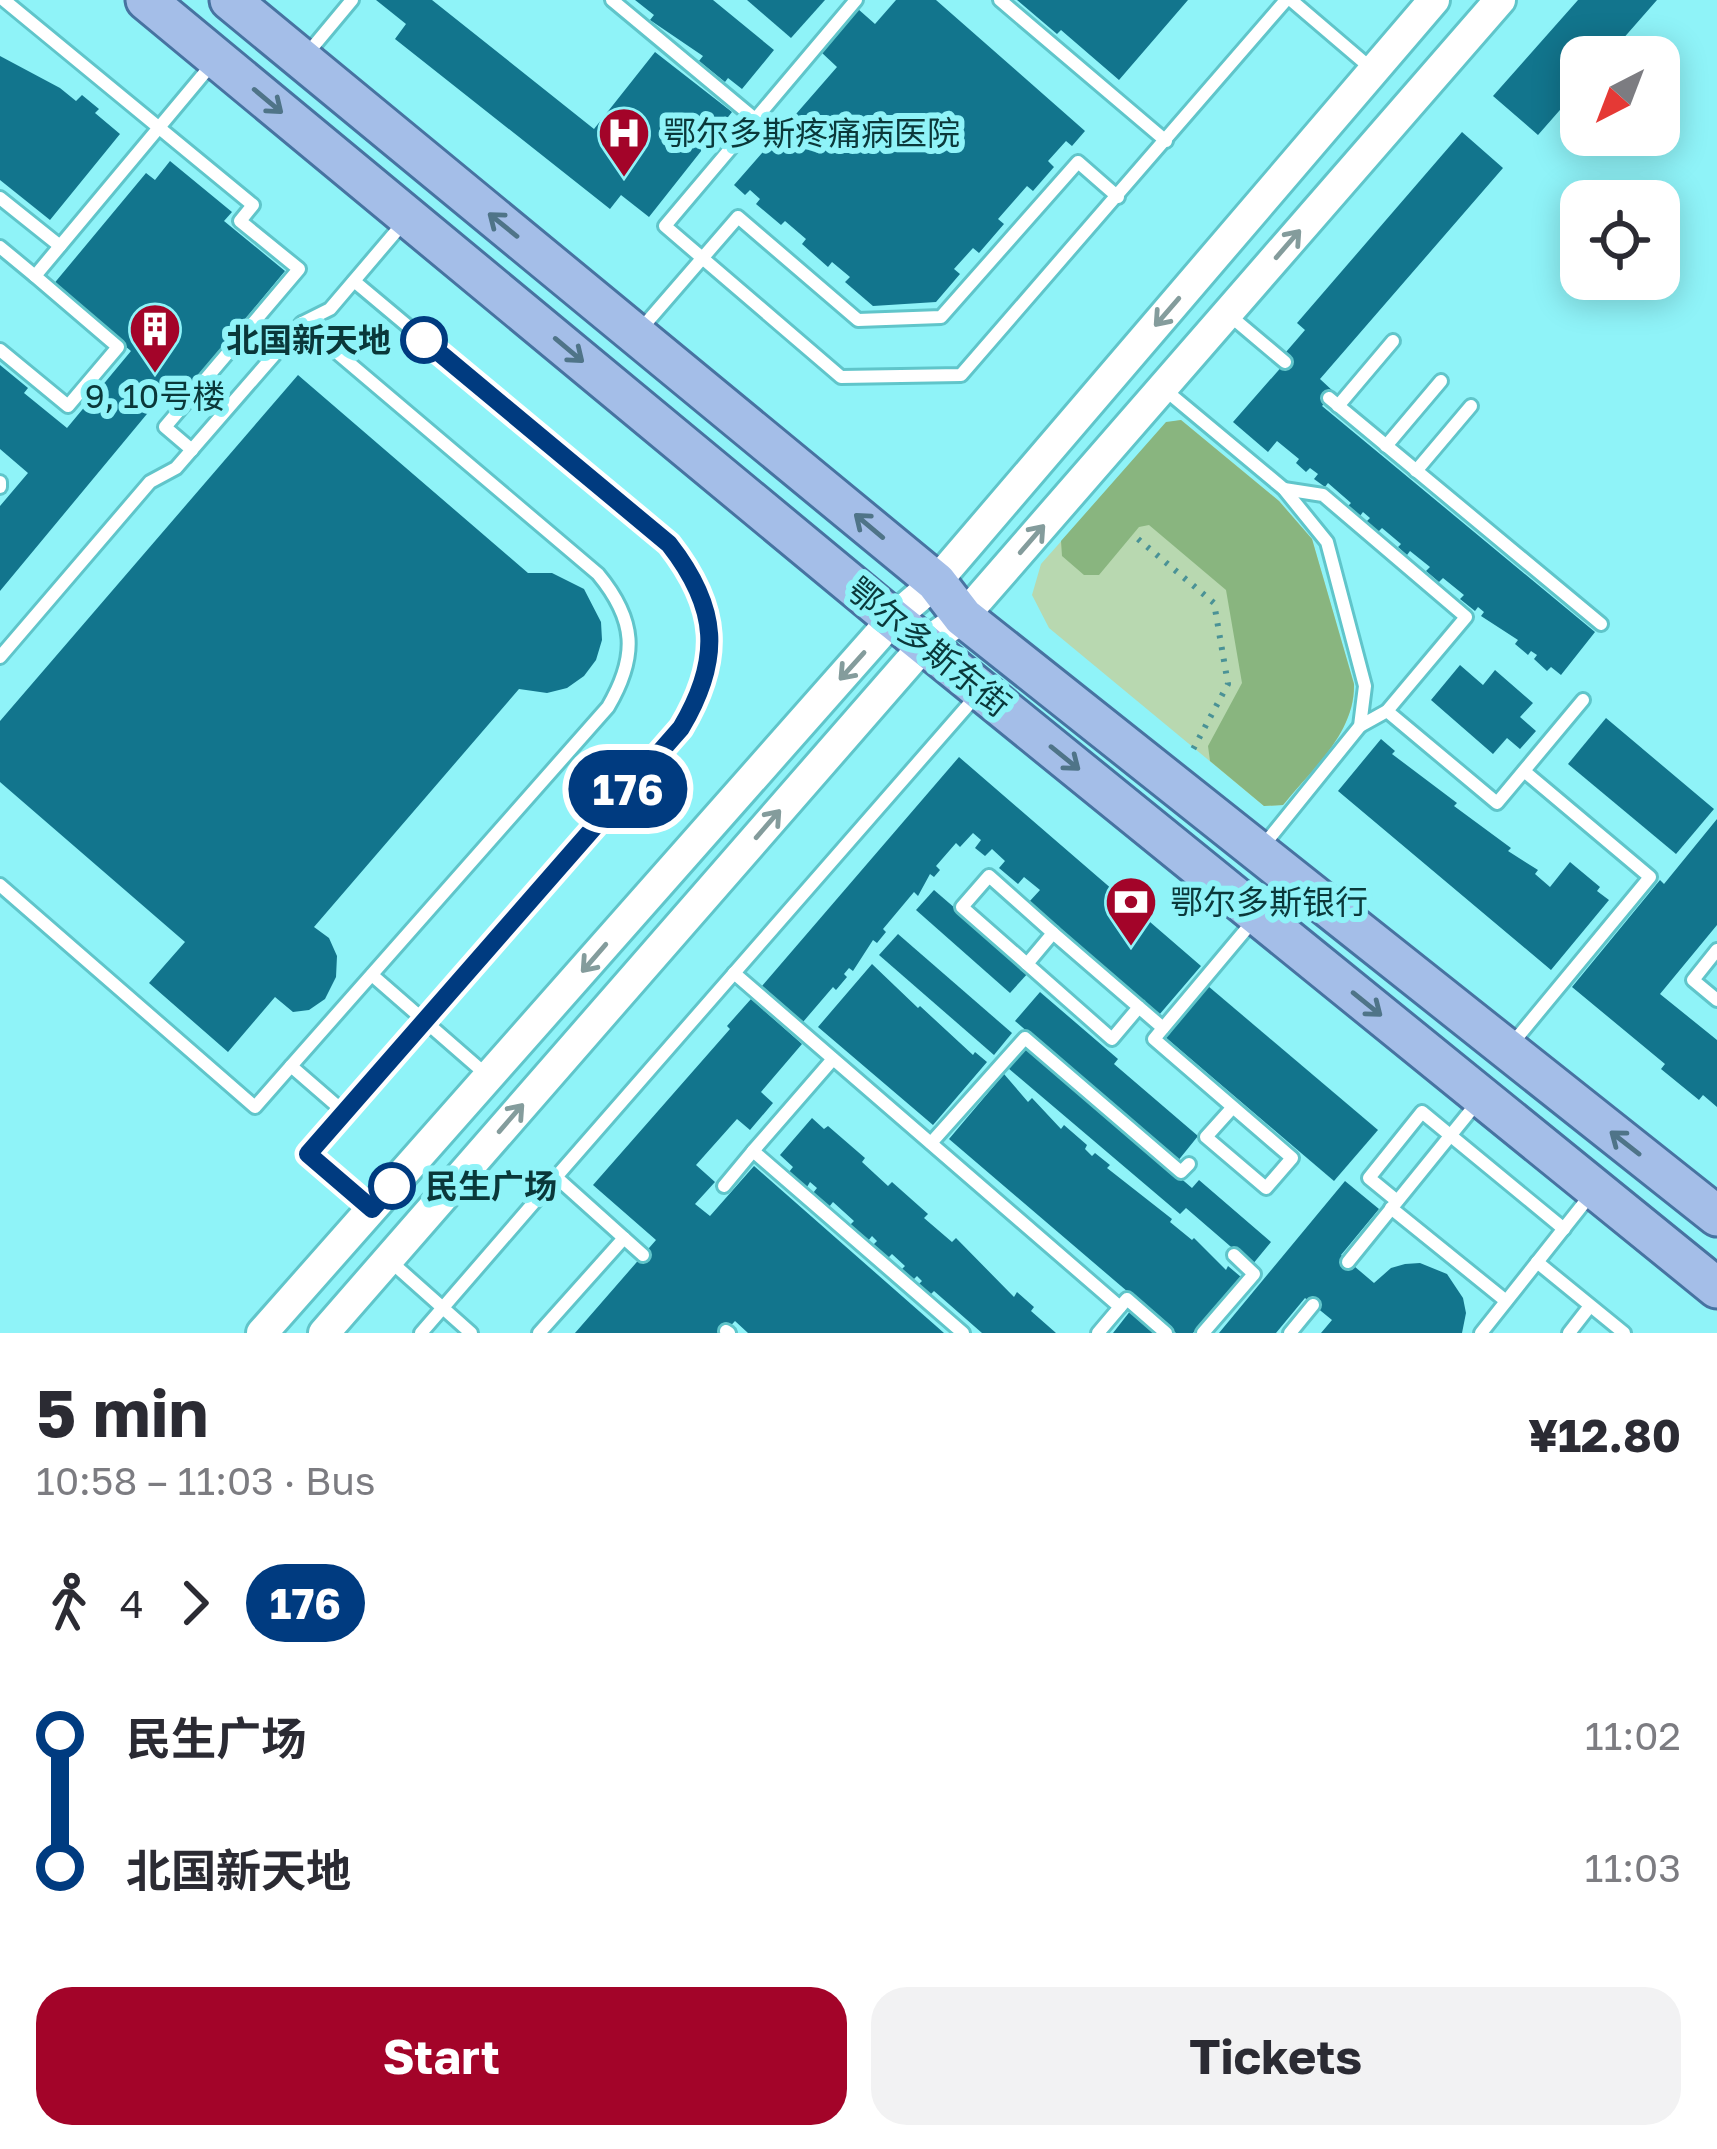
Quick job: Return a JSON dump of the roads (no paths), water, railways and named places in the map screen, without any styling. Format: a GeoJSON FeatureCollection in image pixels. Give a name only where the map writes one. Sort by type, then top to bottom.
{"type":"FeatureCollection","features":[{"type":"Feature","properties":{"kind":"main road","name":"鄂尔多斯东街"},"geometry":{"type":"LineString","coordinates":[[146,0],[893,620],[1717,1288]]}},
{"type":"Feature","properties":{"kind":"main road","name":"鄂尔多斯东街"},"geometry":{"type":"LineString","coordinates":[[230,0],[936,582],[963,617],[1717,1216]]}},
{"type":"Feature","properties":{"kind":"street"},"geometry":{"type":"LineString","coordinates":[[262,1333],[893,620],[936,582],[1434,0]]}},
{"type":"Feature","properties":{"kind":"street"},"geometry":{"type":"LineString","coordinates":[[324,1333],[925,644],[963,617],[1500,0]]}},
{"type":"Feature","properties":{"kind":"lane"},"geometry":{"type":"LineString","coordinates":[[4,0],[253,206],[240,221],[299,269],[164,427],[192,450]]}},
{"type":"Feature","properties":{"kind":"lane"},"geometry":{"type":"LineString","coordinates":[[302,59],[352,0]]}},
{"type":"Feature","properties":{"kind":"lane"},"geometry":{"type":"LineString","coordinates":[[612,0],[755,119]]}},
{"type":"Feature","properties":{"kind":"lane"},"geometry":{"type":"LineString","coordinates":[[856,0],[665,226],[841,377],[961,375],[1288,0],[1374,71]]}},
{"type":"Feature","properties":{"kind":"lane"},"geometry":{"type":"LineString","coordinates":[[1000,0],[1166,141]]}},
{"type":"Feature","properties":{"kind":"lane"},"geometry":{"type":"LineString","coordinates":[[35,276],[217,59]]}},
{"type":"Feature","properties":{"kind":"lane"},"geometry":{"type":"LineString","coordinates":[[637,334],[738,217],[857,320],[941,317],[1078,162],[1118,196]]}},
{"type":"Feature","properties":{"kind":"lane"},"geometry":{"type":"LineString","coordinates":[[0,198],[60,246]]}},
{"type":"Feature","properties":{"kind":"lane"},"geometry":{"type":"LineString","coordinates":[[0,657],[149,482],[176,468],[302,323],[330,309],[408,217]]}},
{"type":"Feature","properties":{"kind":"lane"},"geometry":{"type":"LineString","coordinates":[[0,247],[118,346],[68,406],[0,350]]}},
{"type":"Feature","properties":{"kind":"lane"},"geometry":{"type":"LineString","coordinates":[[354,281],[669,544],[694,576],[708,614],[711,654],[701,694],[681,728],[308,1154],[372,1209]]}},
{"type":"Feature","properties":{"kind":"lane"},"geometry":{"type":"LineString","coordinates":[[1227,314],[1286,362]]}},
{"type":"Feature","properties":{"kind":"lane"},"geometry":{"type":"LineString","coordinates":[[0,885],[255,1107],[608,707],[623,682],[629,653],[627,624],[617,596],[598,574],[302,323]]}},
{"type":"Feature","properties":{"kind":"lane"},"geometry":{"type":"LineString","coordinates":[[1393,341],[1333,402],[1601,624]]}},
{"type":"Feature","properties":{"kind":"lane"},"geometry":{"type":"LineString","coordinates":[[1386,446],[1441,381]]}},
{"type":"Feature","properties":{"kind":"lane"},"geometry":{"type":"LineString","coordinates":[[1163,388],[1285,489],[1327,542],[1365,686],[1360,726]]}},
{"type":"Feature","properties":{"kind":"lane"},"geometry":{"type":"LineString","coordinates":[[1416,471],[1472,406]]}},
{"type":"Feature","properties":{"kind":"lane"},"geometry":{"type":"LineString","coordinates":[[1258,851],[1360,726],[1387,711],[1466,616],[1323,496],[1285,489]]}},
{"type":"Feature","properties":{"kind":"lane"},"geometry":{"type":"LineString","coordinates":[[421,1333],[981,690]]}},
{"type":"Feature","properties":{"kind":"lane"},"geometry":{"type":"LineString","coordinates":[[1387,711],[1497,803],[1583,700]]}},
{"type":"Feature","properties":{"kind":"lane"},"geometry":{"type":"LineString","coordinates":[[1508,1050],[1650,877],[1524,771]]}},
{"type":"Feature","properties":{"kind":"lane"},"geometry":{"type":"LineString","coordinates":[[1139,1007],[1112,1039],[962,908],[989,876],[1053,933],[1139,1007],[1163,1028]]}},
{"type":"Feature","properties":{"kind":"lane"},"geometry":{"type":"LineString","coordinates":[[1232,1107],[1206,1137],[1266,1188],[1292,1158],[1154,1040],[1258,915]]}},
{"type":"Feature","properties":{"kind":"lane"},"geometry":{"type":"LineString","coordinates":[[1027,964],[1053,933]]}},
{"type":"Feature","properties":{"kind":"lane"},"geometry":{"type":"LineString","coordinates":[[1717,950],[1693,980],[1717,1000]]}},
{"type":"Feature","properties":{"kind":"lane"},"geometry":{"type":"LineString","coordinates":[[734,973],[1120,1307]]}},
{"type":"Feature","properties":{"kind":"lane"},"geometry":{"type":"LineString","coordinates":[[372,975],[489,1077]]}},
{"type":"Feature","properties":{"kind":"lane"},"geometry":{"type":"LineString","coordinates":[[932,1143],[1024,1038],[1181,1172],[1189,1164]]}},
{"type":"Feature","properties":{"kind":"lane"},"geometry":{"type":"LineString","coordinates":[[724,1186],[833,1058]]}},
{"type":"Feature","properties":{"kind":"lane"},"geometry":{"type":"LineString","coordinates":[[291,1066],[344,1112]]}},
{"type":"Feature","properties":{"kind":"lane"},"geometry":{"type":"LineString","coordinates":[[1348,1262],[1482,1097]]}},
{"type":"Feature","properties":{"kind":"lane"},"geometry":{"type":"LineString","coordinates":[[1506,1301],[1369,1178],[1422,1112],[1564,1228]]}},
{"type":"Feature","properties":{"kind":"lane"},"geometry":{"type":"LineString","coordinates":[[753,1151],[962,1333]]}},
{"type":"Feature","properties":{"kind":"lane"},"geometry":{"type":"LineString","coordinates":[[556,1178],[643,1255]]}},
{"type":"Feature","properties":{"kind":"lane"},"geometry":{"type":"LineString","coordinates":[[1480,1333],[1595,1190]]}},
{"type":"Feature","properties":{"kind":"lane"},"geometry":{"type":"LineString","coordinates":[[539,1333],[624,1238]]}},
{"type":"Feature","properties":{"kind":"lane"},"geometry":{"type":"LineString","coordinates":[[1203,1333],[1255,1274],[1234,1255]]}},
{"type":"Feature","properties":{"kind":"lane"},"geometry":{"type":"LineString","coordinates":[[388,1259],[471,1333]]}},
{"type":"Feature","properties":{"kind":"lane"},"geometry":{"type":"LineString","coordinates":[[1537,1262],[1624,1333]]}},
{"type":"Feature","properties":{"kind":"lane"},"geometry":{"type":"LineString","coordinates":[[1098,1333],[1127,1299],[1166,1333]]}},
{"type":"Feature","properties":{"kind":"lane"},"geometry":{"type":"LineString","coordinates":[[1290,1333],[1313,1305]]}},
{"type":"Feature","properties":{"kind":"lane"},"geometry":{"type":"LineString","coordinates":[[1569,1333],[1591,1306]]}},
{"type":"Feature","properties":{"kind":"place","name":"鄂尔多斯疼痛病医院"},"geometry":{"type":"Point","coordinates":[624,179]}},
{"type":"Feature","properties":{"kind":"place","name":"北国新天地"},"geometry":{"type":"Point","coordinates":[424,340]}},
{"type":"Feature","properties":{"kind":"place","name":"9, 10号楼"},"geometry":{"type":"Point","coordinates":[155,375]}},
{"type":"Feature","properties":{"kind":"place","name":"鄂尔多斯银行"},"geometry":{"type":"Point","coordinates":[1131,948]}},
{"type":"Feature","properties":{"kind":"place","name":"民生广场"},"geometry":{"type":"Point","coordinates":[392,1186]}}]}
